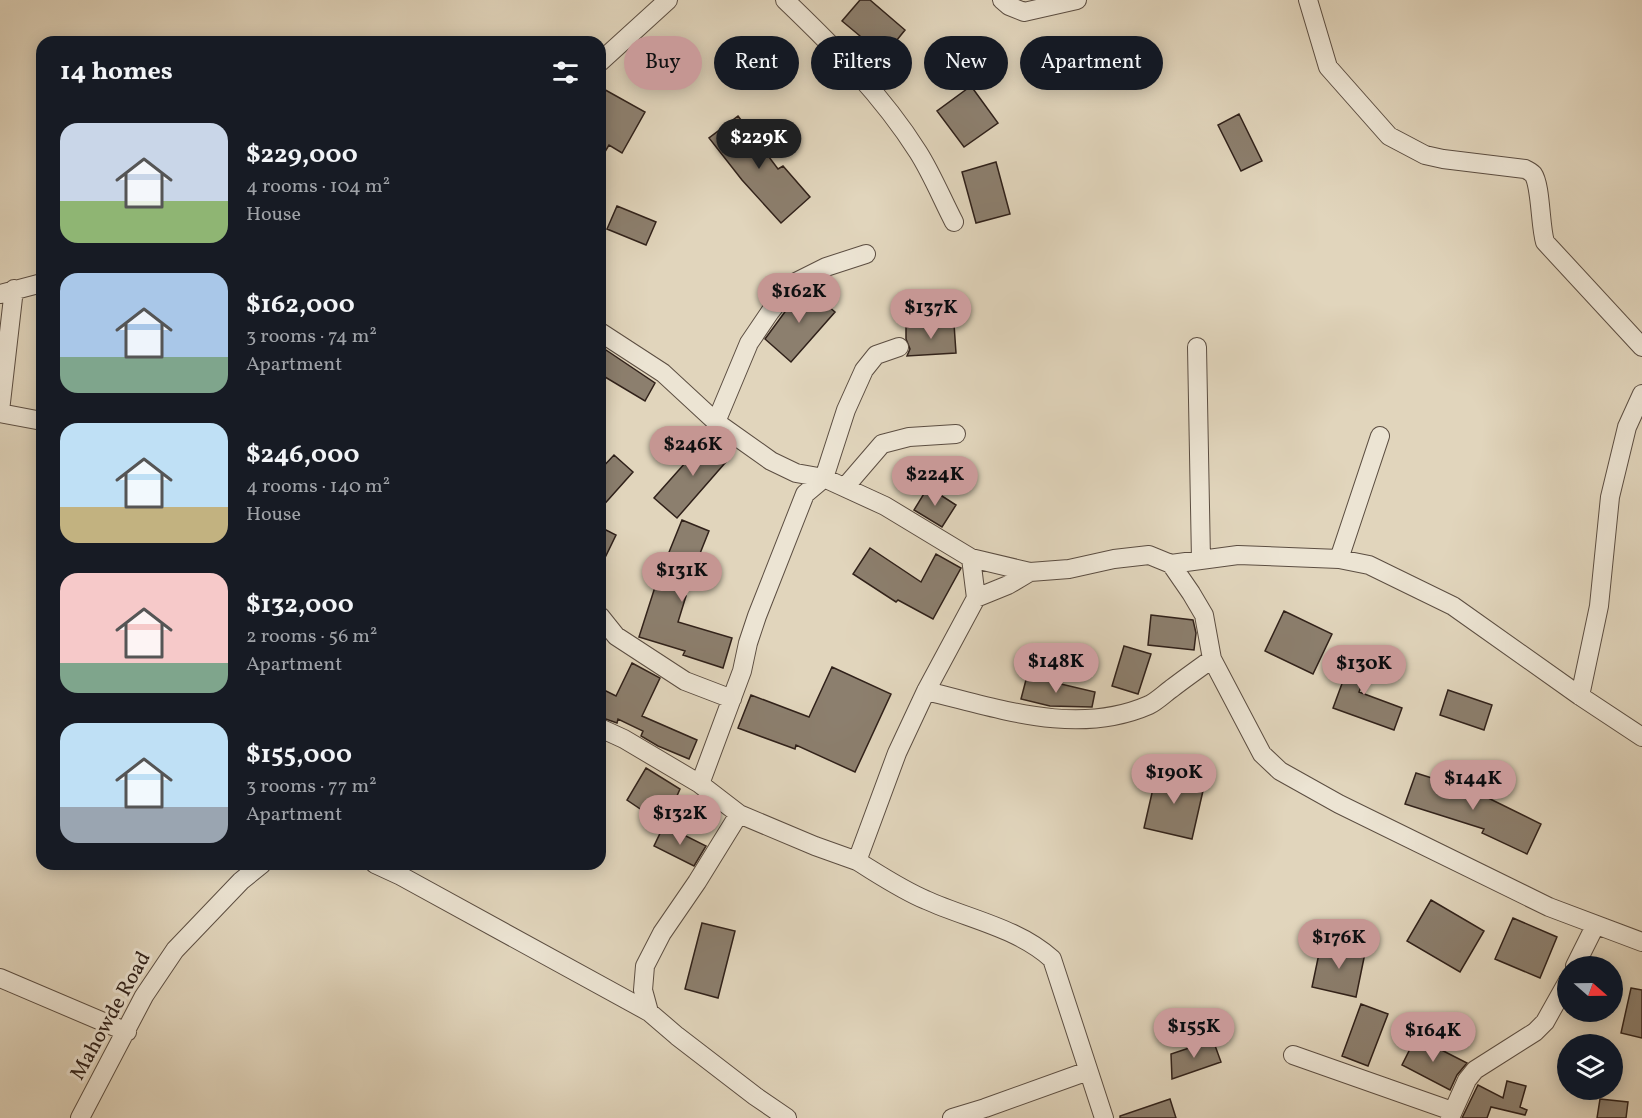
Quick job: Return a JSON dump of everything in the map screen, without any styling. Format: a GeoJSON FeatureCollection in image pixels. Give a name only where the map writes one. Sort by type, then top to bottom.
{"type":"FeatureCollection","features":[{"type":"Feature","properties":{"kind":"street"},"geometry":{"type":"LineString","coordinates":[[606,57],[669,0]]}},
{"type":"Feature","properties":{"kind":"street"},"geometry":{"type":"LineString","coordinates":[[785,0],[824,38],[878,97],[918,153],[954,222]]}},
{"type":"Feature","properties":{"kind":"street"},"geometry":{"type":"LineString","coordinates":[[1002,0],[1009,6],[1024,12],[1077,0]]}},
{"type":"Feature","properties":{"kind":"street"},"geometry":{"type":"LineString","coordinates":[[1308,0],[1328,68],[1389,136],[1425,155],[1525,169],[1533,173],[1545,242],[1642,346]]}},
{"type":"Feature","properties":{"kind":"street"},"geometry":{"type":"LineString","coordinates":[[716,422],[749,343],[792,284],[826,267],[866,254]]}},
{"type":"Feature","properties":{"kind":"street"},"geometry":{"type":"LineString","coordinates":[[36,284],[7,291],[0,412],[36,420]]}},
{"type":"Feature","properties":{"kind":"street"},"geometry":{"type":"LineString","coordinates":[[606,336],[663,373],[716,422],[771,461],[796,473],[824,478],[885,506],[971,558],[1030,572],[1069,569],[1114,559],[1149,555],[1171,564],[1238,555],[1339,559],[1369,564],[1454,606],[1580,696],[1642,737]]}},
{"type":"Feature","properties":{"kind":"street"},"geometry":{"type":"LineString","coordinates":[[700,784],[742,671],[757,616],[779,565],[805,494],[824,478],[846,410],[864,370],[876,355],[899,347]]}},
{"type":"Feature","properties":{"kind":"street"},"geometry":{"type":"LineString","coordinates":[[1197,347],[1201,560]]}},
{"type":"Feature","properties":{"kind":"street"},"geometry":{"type":"LineString","coordinates":[[1580,696],[1599,606],[1610,497],[1635,430],[1642,394]]}},
{"type":"Feature","properties":{"kind":"street"},"geometry":{"type":"LineString","coordinates":[[845,487],[882,444],[909,437],[956,434]]}},
{"type":"Feature","properties":{"kind":"street"},"geometry":{"type":"LineString","coordinates":[[1339,559],[1380,436]]}},
{"type":"Feature","properties":{"kind":"street"},"geometry":{"type":"LineString","coordinates":[[857,861],[897,753],[926,691],[976,598],[971,558]]}},
{"type":"Feature","properties":{"kind":"street"},"geometry":{"type":"LineString","coordinates":[[1171,564],[1204,615],[1212,659],[1262,754],[1280,771],[1339,804],[1549,907],[1642,942]]}},
{"type":"Feature","properties":{"kind":"street"},"geometry":{"type":"LineString","coordinates":[[976,598],[1008,585],[1030,572]]}},
{"type":"Feature","properties":{"kind":"street"},"geometry":{"type":"LineString","coordinates":[[606,624],[616,636],[685,681],[732,699]]}},
{"type":"Feature","properties":{"kind":"street"},"geometry":{"type":"LineString","coordinates":[[926,691],[1002,710],[1046,718],[1082,720],[1132,711],[1151,704],[1212,659]]}},
{"type":"Feature","properties":{"kind":"street"},"geometry":{"type":"LineString","coordinates":[[606,731],[700,784],[740,814],[857,861],[900,888],[1015,934],[1038,946],[1052,959],[1104,1118]]}},
{"type":"Feature","properties":{"kind":"street"},"geometry":{"type":"LineString","coordinates":[[649,1012],[643,990],[645,966],[662,933],[740,814]]}},
{"type":"Feature","properties":{"kind":"street","name":"Mahowde Road"},"geometry":{"type":"LineString","coordinates":[[80,1118],[144,996],[175,950],[241,881],[255,870]]}},
{"type":"Feature","properties":{"kind":"street"},"geometry":{"type":"LineString","coordinates":[[388,870],[649,1012],[746,1090],[787,1118]]}},
{"type":"Feature","properties":{"kind":"street"},"geometry":{"type":"LineString","coordinates":[[1580,956],[1595,926]]}},
{"type":"Feature","properties":{"kind":"street"},"geometry":{"type":"LineString","coordinates":[[0,978],[127,1032]]}},
{"type":"Feature","properties":{"kind":"street"},"geometry":{"type":"LineString","coordinates":[[1293,1055],[1451,1114],[1467,1080],[1475,1070],[1535,1032],[1545,1022],[1557,1001]]}},
{"type":"Feature","properties":{"kind":"street"},"geometry":{"type":"LineString","coordinates":[[952,1118],[1088,1071]]}},
{"type":"Feature","properties":{"kind":"building"},"geometry":{"type":"Polygon","coordinates":[[[860,0],[870,0],[905,30],[900,36],[860,36],[842,21],[860,0]]]}},
{"type":"Feature","properties":{"kind":"building"},"geometry":{"type":"Polygon","coordinates":[[[606,90],[645,112],[622,153],[609,145],[606,150],[606,90]]]}},
{"type":"Feature","properties":{"kind":"building"},"geometry":{"type":"Polygon","coordinates":[[[966,90],[974,90],[998,123],[964,147],[937,111],[966,90]]]}},
{"type":"Feature","properties":{"kind":"building"},"geometry":{"type":"Polygon","coordinates":[[[1239,114],[1262,161],[1241,171],[1218,125],[1239,114]]]}},
{"type":"Feature","properties":{"kind":"building"},"geometry":{"type":"Polygon","coordinates":[[[738,116],[778,169],[783,166],[810,197],[781,223],[742,180],[709,138],[738,116]]]}},
{"type":"Feature","properties":{"kind":"building"},"geometry":{"type":"Polygon","coordinates":[[[996,162],[1010,214],[976,223],[962,172],[996,162]]]}},
{"type":"Feature","properties":{"kind":"building"},"geometry":{"type":"Polygon","coordinates":[[[617,206],[656,222],[646,245],[607,229],[617,206]]]}},
{"type":"Feature","properties":{"kind":"building"},"geometry":{"type":"Polygon","coordinates":[[[808,289],[835,312],[791,362],[765,339],[801,292],[808,289]]]}},
{"type":"Feature","properties":{"kind":"building"},"geometry":{"type":"Polygon","coordinates":[[[954,324],[956,353],[907,356],[910,349],[906,339],[906,327],[954,324]]]}},
{"type":"Feature","properties":{"kind":"building"},"geometry":{"type":"Polygon","coordinates":[[[606,350],[655,383],[645,401],[606,378],[606,350]]]}},
{"type":"Feature","properties":{"kind":"building"},"geometry":{"type":"Polygon","coordinates":[[[710,435],[732,455],[677,518],[654,498],[710,435]]]}},
{"type":"Feature","properties":{"kind":"building"},"geometry":{"type":"Polygon","coordinates":[[[614,455],[633,472],[606,502],[606,464],[614,455]]]}},
{"type":"Feature","properties":{"kind":"building"},"geometry":{"type":"Polygon","coordinates":[[[928,487],[956,505],[942,527],[914,510],[928,487]]]}},
{"type":"Feature","properties":{"kind":"building"},"geometry":{"type":"Polygon","coordinates":[[[682,520],[709,531],[683,596],[686,596],[678,622],[732,638],[723,668],[683,655],[685,651],[639,637],[655,587],[682,520]]]}},
{"type":"Feature","properties":{"kind":"building"},"geometry":{"type":"Polygon","coordinates":[[[606,530],[616,535],[606,556],[606,530]]]}},
{"type":"Feature","properties":{"kind":"building"},"geometry":{"type":"Polygon","coordinates":[[[870,548],[921,582],[936,554],[961,568],[933,619],[898,600],[896,602],[853,574],[870,548]]]}},
{"type":"Feature","properties":{"kind":"building"},"geometry":{"type":"Polygon","coordinates":[[[1284,611],[1332,634],[1313,674],[1265,651],[1284,611]]]}},
{"type":"Feature","properties":{"kind":"building"},"geometry":{"type":"Polygon","coordinates":[[[1151,615],[1193,620],[1196,633],[1194,650],[1148,645],[1151,615]]]}},
{"type":"Feature","properties":{"kind":"building"},"geometry":{"type":"Polygon","coordinates":[[[1124,646],[1151,654],[1138,694],[1112,686],[1124,646]]]}},
{"type":"Feature","properties":{"kind":"building"},"geometry":{"type":"Polygon","coordinates":[[[1354,651],[1372,657],[1359,692],[1402,708],[1394,730],[1333,708],[1354,651]]]}},
{"type":"Feature","properties":{"kind":"building"},"geometry":{"type":"Polygon","coordinates":[[[632,663],[660,678],[642,716],[697,740],[689,759],[641,736],[643,731],[618,719],[617,723],[606,719],[606,691],[616,696],[632,663]]]}},
{"type":"Feature","properties":{"kind":"building"},"geometry":{"type":"Polygon","coordinates":[[[832,667],[891,694],[855,772],[796,745],[795,749],[738,728],[751,695],[809,717],[832,667]]]}},
{"type":"Feature","properties":{"kind":"building"},"geometry":{"type":"Polygon","coordinates":[[[1027,676],[1095,692],[1092,707],[1050,706],[1021,699],[1027,676]]]}},
{"type":"Feature","properties":{"kind":"building"},"geometry":{"type":"Polygon","coordinates":[[[1448,690],[1492,705],[1484,730],[1440,715],[1448,690]]]}},
{"type":"Feature","properties":{"kind":"building"},"geometry":{"type":"Polygon","coordinates":[[[646,768],[680,789],[664,825],[627,800],[646,768]]]}},
{"type":"Feature","properties":{"kind":"building"},"geometry":{"type":"Polygon","coordinates":[[[1157,771],[1205,782],[1192,839],[1144,828],[1157,771]]]}},
{"type":"Feature","properties":{"kind":"building"},"geometry":{"type":"Polygon","coordinates":[[[1416,773],[1476,792],[1541,824],[1527,854],[1482,833],[1484,829],[1405,804],[1416,773]]]}},
{"type":"Feature","properties":{"kind":"building"},"geometry":{"type":"Polygon","coordinates":[[[664,825],[706,846],[694,866],[654,846],[664,825]]]}},
{"type":"Feature","properties":{"kind":"building"},"geometry":{"type":"Polygon","coordinates":[[[1431,900],[1484,931],[1460,972],[1407,941],[1431,900]]]}},
{"type":"Feature","properties":{"kind":"building"},"geometry":{"type":"Polygon","coordinates":[[[1513,918],[1557,937],[1540,978],[1495,959],[1513,918]]]}},
{"type":"Feature","properties":{"kind":"building"},"geometry":{"type":"Polygon","coordinates":[[[702,923],[735,931],[718,998],[685,989],[702,923]]]}},
{"type":"Feature","properties":{"kind":"building"},"geometry":{"type":"Polygon","coordinates":[[[1321,944],[1365,953],[1356,997],[1312,987],[1321,944]]]}},
{"type":"Feature","properties":{"kind":"building"},"geometry":{"type":"Polygon","coordinates":[[[1631,988],[1642,990],[1642,1038],[1621,1033],[1631,988]]]}},
{"type":"Feature","properties":{"kind":"building"},"geometry":{"type":"Polygon","coordinates":[[[1361,1004],[1388,1014],[1368,1066],[1342,1056],[1361,1004]]]}},
{"type":"Feature","properties":{"kind":"building"},"geometry":{"type":"Polygon","coordinates":[[[1416,1037],[1467,1063],[1457,1075],[1450,1090],[1402,1065],[1416,1037]]]}},
{"type":"Feature","properties":{"kind":"building"},"geometry":{"type":"Polygon","coordinates":[[[1213,1040],[1221,1062],[1172,1079],[1171,1054],[1213,1040]]]}},
{"type":"Feature","properties":{"kind":"building"},"geometry":{"type":"Polygon","coordinates":[[[1507,1081],[1526,1086],[1520,1107],[1527,1110],[1525,1115],[1491,1107],[1487,1118],[1462,1118],[1478,1085],[1503,1098],[1507,1081]]]}},
{"type":"Feature","properties":{"kind":"building"},"geometry":{"type":"Polygon","coordinates":[[[1170,1099],[1176,1118],[1120,1118],[1120,1116],[1170,1099]]]}},
{"type":"Feature","properties":{"kind":"building"},"geometry":{"type":"Polygon","coordinates":[[[1600,1100],[1628,1102],[1626,1118],[1597,1118],[1600,1100]]]}}]}
